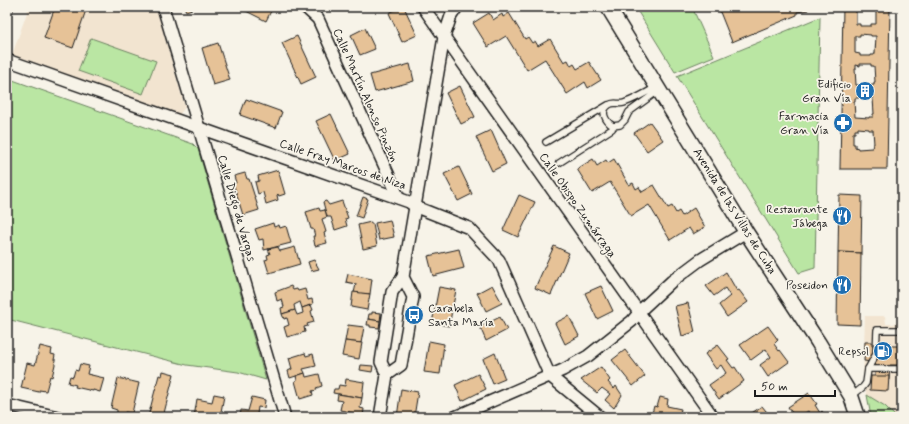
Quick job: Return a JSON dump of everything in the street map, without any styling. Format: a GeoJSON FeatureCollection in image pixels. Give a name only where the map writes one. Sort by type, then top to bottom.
{"type":"FeatureCollection","features":[{"type":"Feature","properties":{"kind":"street","name":"Calle Diego de Vargas"},"geometry":{"type":"LineString","coordinates":[[163,7],[285,417]]}},
{"type":"Feature","properties":{"kind":"street","name":"Calle Martín Alonso Pinzón"},"geometry":{"type":"LineString","coordinates":[[305,7],[318,19],[398,198]]}},
{"type":"Feature","properties":{"kind":"street","name":"Calle Obispo Zumárraga"},"geometry":{"type":"LineString","coordinates":[[423,7],[713,417]]}},
{"type":"Feature","properties":{"kind":"street"},"geometry":{"type":"LineString","coordinates":[[380,417],[387,375],[382,362],[392,292],[403,277],[444,37],[451,16],[458,7]]}},
{"type":"Feature","properties":{"kind":"street","name":"Avenida de las Villas de Cuba"},"geometry":{"type":"LineString","coordinates":[[608,7],[746,232],[818,342],[851,396],[858,417]]}},
{"type":"Feature","properties":{"kind":"street","name":"Calle Fray Marcos de Niza"},"geometry":{"type":"LineString","coordinates":[[7,60],[410,202],[416,207],[469,228],[499,260],[550,376],[600,417]]}},
{"type":"Feature","properties":{"kind":"street"},"geometry":{"type":"LineString","coordinates":[[456,417],[563,370],[588,356],[639,314],[644,307],[672,281],[700,260],[746,232]]}},
{"type":"Feature","properties":{"kind":"street"},"geometry":{"type":"LineString","coordinates":[[387,375],[401,365],[413,297],[403,277]]}},
{"type":"Feature","properties":{"kind":"street"},"geometry":{"type":"LineString","coordinates":[[7,404],[58,417]]}},
{"type":"Feature","properties":{"kind":"lane"},"geometry":{"type":"LineString","coordinates":[[610,104],[607,107],[604,118],[613,126],[626,120],[629,112],[659,88]]}},
{"type":"Feature","properties":{"kind":"lane"},"geometry":{"type":"LineString","coordinates":[[546,142],[610,104],[624,103],[659,88]]}},
{"type":"Feature","properties":{"kind":"lane"},"geometry":{"type":"LineString","coordinates":[[559,163],[612,129]]}},
{"type":"Feature","properties":{"kind":"lane"},"geometry":{"type":"LineString","coordinates":[[851,396],[863,388],[866,383],[868,369],[876,354],[877,330],[902,330]]}},
{"type":"Feature","properties":{"kind":"lane"},"geometry":{"type":"LineString","coordinates":[[868,369],[902,370]]}},
{"type":"Feature","properties":{"kind":"shaded area"},"geometry":{"type":"Polygon","coordinates":[[[29,7],[156,7],[185,107],[180,114],[12,55],[29,7]]]}},
{"type":"Feature","properties":{"kind":"shaded area","name":"Repsol"},"geometry":{"type":"Polygon","coordinates":[[[865,316],[885,316],[886,324],[898,322],[900,318],[902,320],[902,411],[896,417],[885,406],[867,395],[863,382],[865,316]]]}},
{"type":"Feature","properties":{"kind":"green space"},"geometry":{"type":"Polygon","coordinates":[[[635,7],[692,7],[714,56],[675,72],[635,7]]]}},
{"type":"Feature","properties":{"kind":"green space"},"geometry":{"type":"Polygon","coordinates":[[[820,17],[815,268],[799,273],[677,76],[820,17]]]}},
{"type":"Feature","properties":{"kind":"green space"},"geometry":{"type":"Polygon","coordinates":[[[91,38],[156,61],[143,94],[78,71],[91,38]]]}},
{"type":"Feature","properties":{"kind":"green space"},"geometry":{"type":"Polygon","coordinates":[[[7,78],[193,144],[198,149],[266,380],[238,372],[187,365],[7,319],[7,78]]]}},
{"type":"Feature","properties":{"kind":"green space"},"geometry":{"type":"Polygon","coordinates":[[[867,395],[885,406],[896,417],[871,417],[867,395]]]}},
{"type":"Feature","properties":{"kind":"building"},"geometry":{"type":"Polygon","coordinates":[[[7,7],[14,7],[7,27],[7,7]]]}},
{"type":"Feature","properties":{"kind":"building"},"geometry":{"type":"Polygon","coordinates":[[[55,7],[87,7],[73,48],[44,38],[55,7]]]}},
{"type":"Feature","properties":{"kind":"building"},"geometry":{"type":"Polygon","coordinates":[[[184,7],[198,7],[186,11],[184,7]]]}},
{"type":"Feature","properties":{"kind":"building"},"geometry":{"type":"Polygon","coordinates":[[[246,7],[273,7],[266,21],[244,10],[246,7]]]}},
{"type":"Feature","properties":{"kind":"building"},"geometry":{"type":"Polygon","coordinates":[[[404,7],[417,35],[402,42],[389,13],[404,7]]]}},
{"type":"Feature","properties":{"kind":"building"},"geometry":{"type":"Polygon","coordinates":[[[718,7],[807,7],[808,10],[797,12],[797,15],[732,42],[718,7]]]}},
{"type":"Feature","properties":{"kind":"building","name":"Edificio Gran Vía"},"geometry":{"type":"Polygon","coordinates":[[[843,7],[857,7],[856,24],[860,24],[860,26],[871,26],[871,24],[876,24],[875,7],[890,7],[887,169],[840,169],[843,7]],[[860,34],[860,36],[855,36],[855,53],[860,54],[860,56],[874,55],[876,36],[860,34]],[[860,64],[860,66],[856,65],[855,69],[856,85],[874,85],[874,66],[871,66],[871,64],[860,64]],[[859,96],[859,98],[855,98],[854,101],[855,117],[873,117],[873,98],[859,96]],[[858,128],[858,130],[855,130],[855,133],[853,133],[853,144],[855,144],[855,147],[858,149],[872,148],[874,144],[873,130],[858,128]]]}},
{"type":"Feature","properties":{"kind":"building"},"geometry":{"type":"Polygon","coordinates":[[[489,13],[493,20],[502,14],[503,17],[509,13],[525,39],[528,37],[532,43],[535,41],[538,46],[550,39],[564,62],[568,60],[571,66],[574,64],[577,69],[589,62],[601,80],[588,88],[585,82],[567,94],[545,59],[527,70],[506,36],[488,47],[473,23],[489,13]]]}},
{"type":"Feature","properties":{"kind":"building"},"geometry":{"type":"Polygon","coordinates":[[[365,28],[375,49],[360,55],[351,35],[365,28]]]}},
{"type":"Feature","properties":{"kind":"building"},"geometry":{"type":"Polygon","coordinates":[[[297,36],[316,77],[301,84],[282,43],[297,36]]]}},
{"type":"Feature","properties":{"kind":"building"},"geometry":{"type":"Polygon","coordinates":[[[218,43],[230,80],[213,85],[202,48],[218,43]]]}},
{"type":"Feature","properties":{"kind":"building"},"geometry":{"type":"Polygon","coordinates":[[[410,64],[414,81],[375,92],[370,75],[410,64]]]}},
{"type":"Feature","properties":{"kind":"building"},"geometry":{"type":"Polygon","coordinates":[[[460,86],[475,117],[461,124],[446,93],[460,86]]]}},
{"type":"Feature","properties":{"kind":"building"},"geometry":{"type":"Polygon","coordinates":[[[246,99],[282,112],[276,128],[240,115],[246,99]]]}},
{"type":"Feature","properties":{"kind":"building"},"geometry":{"type":"Polygon","coordinates":[[[331,114],[350,154],[335,161],[316,121],[331,114]]]}},
{"type":"Feature","properties":{"kind":"building"},"geometry":{"type":"Polygon","coordinates":[[[650,122],[663,140],[647,151],[634,133],[650,122]]]}},
{"type":"Feature","properties":{"kind":"building"},"geometry":{"type":"Polygon","coordinates":[[[491,130],[506,164],[492,171],[476,137],[491,130]]]}},
{"type":"Feature","properties":{"kind":"building"},"geometry":{"type":"Polygon","coordinates":[[[593,159],[597,166],[606,160],[608,163],[614,159],[629,185],[633,183],[636,189],[639,187],[642,192],[654,185],[668,208],[672,206],[676,213],[679,211],[682,216],[694,208],[705,227],[693,234],[689,228],[670,240],[649,205],[631,216],[610,182],[592,193],[577,169],[593,159]]]}},
{"type":"Feature","properties":{"kind":"building"},"geometry":{"type":"Polygon","coordinates":[[[459,167],[472,194],[458,201],[444,174],[459,167]]]}},
{"type":"Feature","properties":{"kind":"building"},"geometry":{"type":"Polygon","coordinates":[[[278,170],[285,194],[279,196],[278,194],[278,200],[266,204],[263,192],[258,194],[255,182],[259,181],[258,176],[278,170]]]}},
{"type":"Feature","properties":{"kind":"building"},"geometry":{"type":"Polygon","coordinates":[[[245,173],[247,179],[249,179],[259,210],[243,215],[233,183],[236,183],[234,176],[245,173]]]}},
{"type":"Feature","properties":{"kind":"building"},"geometry":{"type":"Polygon","coordinates":[[[519,195],[535,202],[518,237],[503,230],[519,195]]]}},
{"type":"Feature","properties":{"kind":"building"},"geometry":{"type":"Polygon","coordinates":[[[839,195],[862,196],[861,253],[838,252],[839,195]]]}},
{"type":"Feature","properties":{"kind":"building"},"geometry":{"type":"Polygon","coordinates":[[[363,197],[368,199],[362,218],[356,216],[363,197]]]}},
{"type":"Feature","properties":{"kind":"building"},"geometry":{"type":"Polygon","coordinates":[[[326,201],[329,205],[342,201],[348,218],[345,219],[347,226],[335,230],[331,217],[327,217],[323,202],[326,201]]]}},
{"type":"Feature","properties":{"kind":"building"},"geometry":{"type":"Polygon","coordinates":[[[319,208],[320,211],[325,210],[327,217],[322,219],[326,232],[324,233],[327,243],[315,246],[313,236],[315,236],[313,229],[311,229],[306,212],[319,208]]]}},
{"type":"Feature","properties":{"kind":"building"},"geometry":{"type":"Polygon","coordinates":[[[390,220],[394,237],[379,240],[375,223],[390,220]]]}},
{"type":"Feature","properties":{"kind":"building"},"geometry":{"type":"Polygon","coordinates":[[[371,222],[371,224],[373,224],[377,246],[363,249],[358,225],[371,222]]]}},
{"type":"Feature","properties":{"kind":"building"},"geometry":{"type":"Polygon","coordinates":[[[273,223],[274,227],[279,225],[280,228],[286,226],[291,243],[264,250],[263,239],[259,240],[255,229],[273,223]]]}},
{"type":"Feature","properties":{"kind":"building"},"geometry":{"type":"Polygon","coordinates":[[[554,246],[569,253],[551,295],[535,288],[554,246]]]}},
{"type":"Feature","properties":{"kind":"building"},"geometry":{"type":"Polygon","coordinates":[[[278,247],[280,251],[295,247],[300,264],[269,273],[265,260],[268,259],[267,255],[270,254],[268,249],[278,247]]]}},
{"type":"Feature","properties":{"kind":"building"},"geometry":{"type":"Polygon","coordinates":[[[459,249],[464,268],[433,276],[428,256],[459,249]]]}},
{"type":"Feature","properties":{"kind":"building"},"geometry":{"type":"Polygon","coordinates":[[[838,252],[861,253],[860,325],[837,324],[838,252]]]}},
{"type":"Feature","properties":{"kind":"building"},"geometry":{"type":"Polygon","coordinates":[[[314,260],[319,269],[311,271],[308,262],[314,260]]]}},
{"type":"Feature","properties":{"kind":"building"},"geometry":{"type":"Polygon","coordinates":[[[726,272],[737,291],[739,290],[748,302],[727,317],[719,305],[730,296],[725,288],[714,296],[706,286],[726,272]]]}},
{"type":"Feature","properties":{"kind":"building"},"geometry":{"type":"Polygon","coordinates":[[[348,274],[372,279],[370,294],[354,293],[356,284],[346,282],[348,274]]]}},
{"type":"Feature","properties":{"kind":"building"},"geometry":{"type":"Polygon","coordinates":[[[492,285],[502,303],[486,311],[477,293],[492,285]]]}},
{"type":"Feature","properties":{"kind":"building"},"geometry":{"type":"Polygon","coordinates":[[[291,286],[293,290],[297,289],[298,291],[305,289],[308,300],[312,299],[313,304],[302,308],[300,302],[294,305],[295,310],[282,314],[281,308],[284,307],[282,299],[277,301],[275,292],[291,286]]]}},
{"type":"Feature","properties":{"kind":"building"},"geometry":{"type":"Polygon","coordinates":[[[601,286],[613,311],[597,319],[585,293],[601,286]]]}},
{"type":"Feature","properties":{"kind":"building"},"geometry":{"type":"Polygon","coordinates":[[[439,287],[456,290],[449,326],[432,323],[439,287]]]}},
{"type":"Feature","properties":{"kind":"building"},"geometry":{"type":"Polygon","coordinates":[[[353,292],[370,294],[367,310],[351,307],[353,292]]]}},
{"type":"Feature","properties":{"kind":"building"},"geometry":{"type":"Polygon","coordinates":[[[688,303],[695,332],[682,336],[675,306],[688,303]]]}},
{"type":"Feature","properties":{"kind":"building"},"geometry":{"type":"Polygon","coordinates":[[[311,305],[314,322],[307,324],[308,326],[304,327],[305,332],[287,337],[284,327],[289,325],[287,318],[284,319],[282,314],[295,310],[297,315],[303,313],[302,308],[311,305]]]}},
{"type":"Feature","properties":{"kind":"building"},"geometry":{"type":"Polygon","coordinates":[[[372,312],[381,313],[380,321],[368,319],[369,314],[372,314],[372,312]]]}},
{"type":"Feature","properties":{"kind":"building"},"geometry":{"type":"Polygon","coordinates":[[[569,316],[579,336],[565,344],[555,323],[569,316]]]}},
{"type":"Feature","properties":{"kind":"building"},"geometry":{"type":"Polygon","coordinates":[[[500,317],[507,330],[486,341],[480,327],[500,317]]]}},
{"type":"Feature","properties":{"kind":"building"},"geometry":{"type":"Polygon","coordinates":[[[368,319],[380,321],[379,328],[370,327],[370,325],[367,325],[368,319]]]}},
{"type":"Feature","properties":{"kind":"building"},"geometry":{"type":"Polygon","coordinates":[[[348,325],[364,327],[361,343],[345,341],[348,325]]]}},
{"type":"Feature","properties":{"kind":"building"},"geometry":{"type":"Polygon","coordinates":[[[768,326],[778,340],[774,344],[789,362],[768,377],[760,365],[771,357],[766,349],[751,360],[740,345],[768,326]]]}},
{"type":"Feature","properties":{"kind":"building"},"geometry":{"type":"Polygon","coordinates":[[[345,341],[362,343],[359,359],[342,356],[345,341]]]}},
{"type":"Feature","properties":{"kind":"building"},"geometry":{"type":"Polygon","coordinates":[[[429,341],[444,344],[440,374],[424,372],[429,341]]]}},
{"type":"Feature","properties":{"kind":"building"},"geometry":{"type":"Polygon","coordinates":[[[865,342],[872,342],[872,346],[898,346],[898,365],[890,365],[889,380],[875,380],[875,365],[871,365],[871,362],[864,361],[865,342]]]}},
{"type":"Feature","properties":{"kind":"building"},"geometry":{"type":"Polygon","coordinates":[[[718,345],[729,359],[727,360],[733,368],[735,367],[744,381],[719,399],[709,385],[726,373],[721,365],[716,369],[705,354],[718,345]]]}},
{"type":"Feature","properties":{"kind":"building"},"geometry":{"type":"Polygon","coordinates":[[[40,346],[52,349],[51,354],[55,355],[54,360],[56,360],[52,377],[50,376],[46,391],[39,390],[39,392],[21,388],[27,363],[35,365],[40,346]]]}},
{"type":"Feature","properties":{"kind":"building"},"geometry":{"type":"Polygon","coordinates":[[[625,350],[645,376],[633,386],[612,360],[625,350]]]}},
{"type":"Feature","properties":{"kind":"building"},"geometry":{"type":"Polygon","coordinates":[[[305,353],[306,356],[313,354],[316,366],[303,369],[305,373],[290,378],[288,371],[292,369],[289,358],[305,353]]]}},
{"type":"Feature","properties":{"kind":"building"},"geometry":{"type":"Polygon","coordinates":[[[495,353],[505,379],[493,384],[483,359],[495,353]]]}},
{"type":"Feature","properties":{"kind":"building"},"geometry":{"type":"Polygon","coordinates":[[[80,364],[89,366],[87,374],[104,378],[100,392],[75,387],[76,385],[68,383],[70,376],[73,377],[75,370],[78,371],[80,364]]]}},
{"type":"Feature","properties":{"kind":"building"},"geometry":{"type":"Polygon","coordinates":[[[361,365],[373,366],[372,372],[360,370],[361,365]]]}},
{"type":"Feature","properties":{"kind":"building"},"geometry":{"type":"Polygon","coordinates":[[[601,367],[610,380],[608,382],[614,389],[616,386],[622,395],[614,408],[605,400],[610,394],[602,388],[597,393],[581,380],[601,367]]]}},
{"type":"Feature","properties":{"kind":"building"},"geometry":{"type":"Polygon","coordinates":[[[163,371],[174,374],[163,417],[148,417],[159,375],[162,376],[163,371]]]}},
{"type":"Feature","properties":{"kind":"building"},"geometry":{"type":"Polygon","coordinates":[[[305,373],[306,377],[319,374],[322,386],[316,388],[317,390],[312,391],[313,395],[300,399],[295,381],[297,380],[296,376],[305,373]]]}},
{"type":"Feature","properties":{"kind":"building"},"geometry":{"type":"Polygon","coordinates":[[[478,374],[486,389],[462,401],[455,385],[478,374]]]}},
{"type":"Feature","properties":{"kind":"building"},"geometry":{"type":"Polygon","coordinates":[[[871,376],[889,376],[888,391],[870,390],[871,376]]]}},
{"type":"Feature","properties":{"kind":"building"},"geometry":{"type":"Polygon","coordinates":[[[118,378],[139,383],[132,413],[125,412],[124,415],[117,413],[117,410],[111,408],[118,378]]]}},
{"type":"Feature","properties":{"kind":"building"},"geometry":{"type":"Polygon","coordinates":[[[346,379],[364,382],[362,398],[333,393],[334,389],[338,389],[339,385],[345,386],[346,379]]]}},
{"type":"Feature","properties":{"kind":"building"},"geometry":{"type":"Polygon","coordinates":[[[401,389],[418,392],[414,417],[397,417],[401,389]]]}},
{"type":"Feature","properties":{"kind":"building"},"geometry":{"type":"Polygon","coordinates":[[[809,393],[817,404],[815,405],[820,413],[822,411],[826,417],[813,417],[808,411],[799,417],[795,417],[788,407],[809,393]]]}},
{"type":"Feature","properties":{"kind":"building"},"geometry":{"type":"Polygon","coordinates":[[[214,394],[224,396],[220,417],[194,417],[197,399],[212,402],[214,394]]]}},
{"type":"Feature","properties":{"kind":"building"},"geometry":{"type":"Polygon","coordinates":[[[338,394],[362,398],[360,408],[364,409],[363,417],[353,417],[353,413],[340,410],[342,401],[337,400],[338,394]]]}},
{"type":"Feature","properties":{"kind":"building"},"geometry":{"type":"Polygon","coordinates":[[[252,397],[265,400],[264,408],[258,407],[257,414],[267,417],[240,417],[241,410],[248,411],[252,397]]]}},
{"type":"Feature","properties":{"kind":"building"},"geometry":{"type":"Polygon","coordinates":[[[660,397],[668,399],[667,406],[681,409],[679,417],[651,417],[654,406],[657,407],[660,397]]]}},
{"type":"Feature","properties":{"kind":"building"},"geometry":{"type":"Polygon","coordinates":[[[762,406],[770,416],[769,417],[746,417],[762,406]]]}},
{"type":"Feature","properties":{"kind":"place","name":"Edificio Gran Vía"},"geometry":{"type":"Point","coordinates":[865,91]}},
{"type":"Feature","properties":{"kind":"place","name":"Farmacia Gran Vía"},"geometry":{"type":"Point","coordinates":[843,123]}},
{"type":"Feature","properties":{"kind":"place","name":"Restaurante Jábega"},"geometry":{"type":"Point","coordinates":[842,216]}},
{"type":"Feature","properties":{"kind":"place","name":"Poseidon"},"geometry":{"type":"Point","coordinates":[842,285]}},
{"type":"Feature","properties":{"kind":"place","name":"Carabela Santa María"},"geometry":{"type":"Point","coordinates":[414,315]}},
{"type":"Feature","properties":{"kind":"place","name":"Repsol"},"geometry":{"type":"Point","coordinates":[883,351]}}]}
